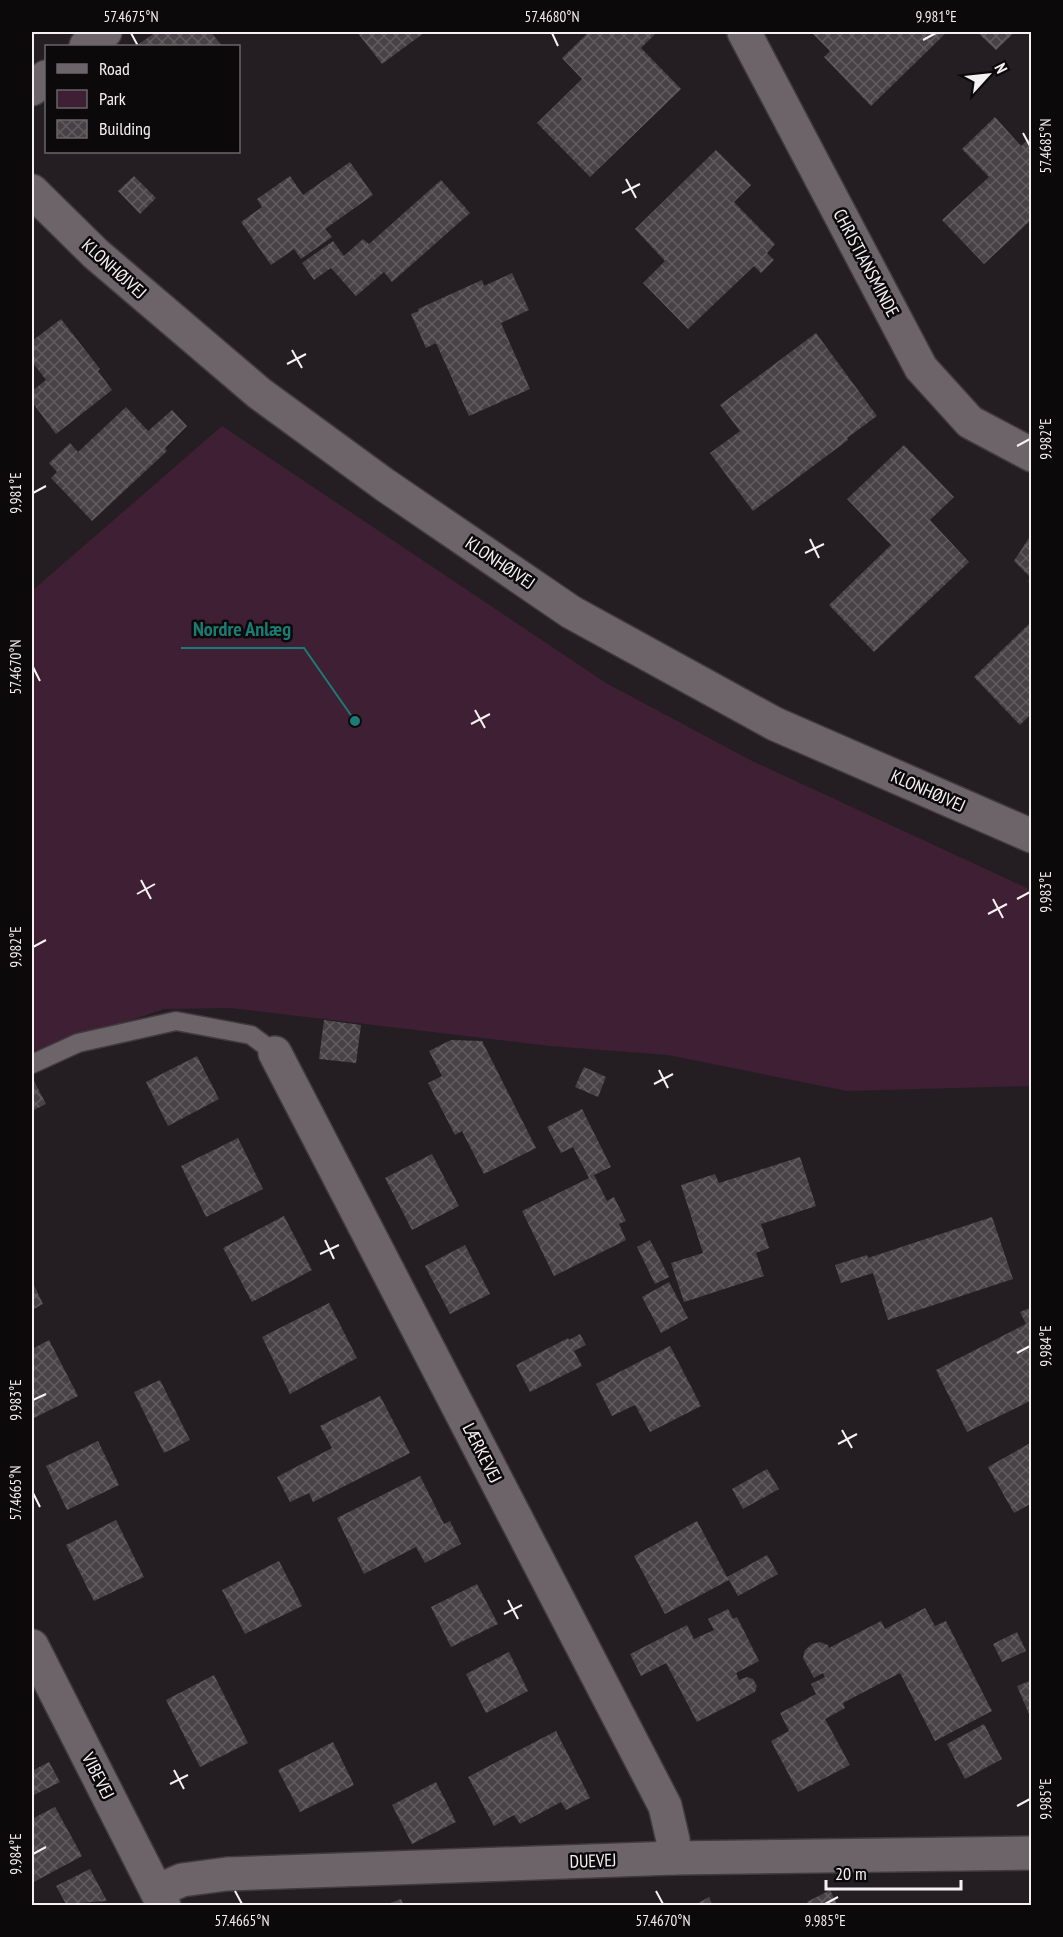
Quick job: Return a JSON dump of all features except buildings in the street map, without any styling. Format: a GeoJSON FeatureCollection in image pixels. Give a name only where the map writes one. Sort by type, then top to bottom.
{"type":"FeatureCollection","features":[{"type":"Feature","properties":{"kind":"street"},"geometry":{"type":"LineString","coordinates":[[87,45],[105,32]]}},
{"type":"Feature","properties":{"kind":"street","name":"CHRISTIANSMINDE"},"geometry":{"type":"LineString","coordinates":[[744,32],[921,368],[970,422],[1032,456]]}},
{"type":"Feature","properties":{"kind":"street"},"geometry":{"type":"LineString","coordinates":[[32,89],[45,78]]}},
{"type":"Feature","properties":{"kind":"street","name":"KLONHØJVEJ"},"geometry":{"type":"LineString","coordinates":[[32,191],[96,254],[259,393],[385,485],[572,612],[775,724],[1032,836]]}},
{"type":"Feature","properties":{"kind":"street","name":"LÆRKEVEJ"},"geometry":{"type":"LineString","coordinates":[[275,1053],[665,1806],[673,1840],[674,1858]]}},
{"type":"Feature","properties":{"kind":"street","name":"VIBEVEJ"},"geometry":{"type":"LineString","coordinates":[[32,1646],[160,1898]]}},
{"type":"Feature","properties":{"kind":"street","name":"DUEVEJ"},"geometry":{"type":"LineString","coordinates":[[160,1898],[182,1880],[227,1874],[674,1858],[1032,1853]]}},
{"type":"Feature","properties":{"kind":"lane"},"geometry":{"type":"LineString","coordinates":[[32,1064],[78,1043],[176,1021],[250,1035],[275,1053]]}},
{"type":"Feature","properties":{"kind":"green space"},"geometry":{"type":"Polygon","coordinates":[[[222,426],[606,683],[750,760],[1031,890],[1031,1086],[847,1091],[668,1055],[550,1046],[231,1008],[164,1009],[32,1054],[32,591],[222,426]]]}},
{"type":"Feature","properties":{"kind":"place","name":"Nordre Anlæg"},"geometry":{"type":"Point","coordinates":[355,721]}}]}
